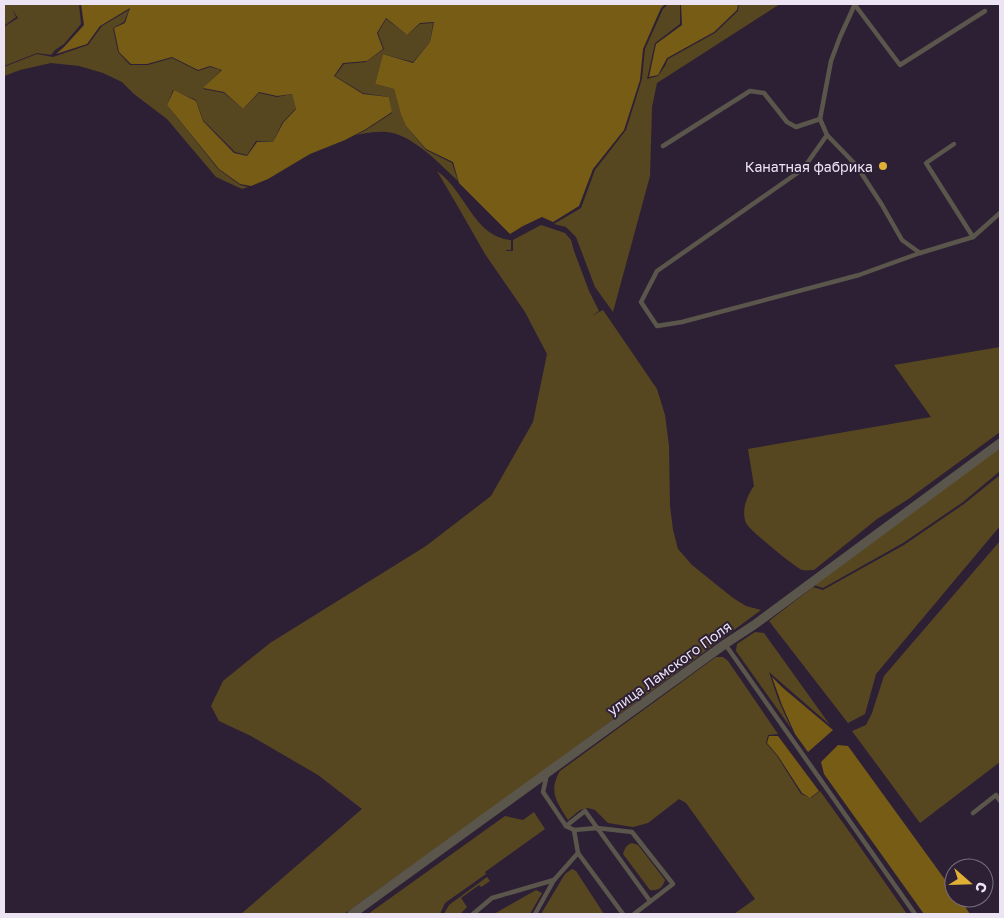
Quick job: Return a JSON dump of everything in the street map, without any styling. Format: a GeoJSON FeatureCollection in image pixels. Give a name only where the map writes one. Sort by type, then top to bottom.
{"type":"FeatureCollection","features":[{"type":"Feature","properties":{"kind":"street","name":"улица Ламского Поля"},"geometry":{"type":"LineString","coordinates":[[352,914],[725,644],[754,625],[1000,442]]}},
{"type":"Feature","properties":{"kind":"lane"},"geometry":{"type":"LineString","coordinates":[[920,253],[902,240],[856,165],[827,135],[820,118],[831,61],[855,4],[900,65],[985,11]]}},
{"type":"Feature","properties":{"kind":"lane"},"geometry":{"type":"LineString","coordinates":[[663,146],[750,91],[764,93],[787,122],[796,126],[820,118]]}},
{"type":"Feature","properties":{"kind":"lane"},"geometry":{"type":"LineString","coordinates":[[827,135],[803,169],[657,271],[641,302],[657,326],[682,322],[859,275],[920,253],[973,237],[1000,213]]}},
{"type":"Feature","properties":{"kind":"lane"},"geometry":{"type":"LineString","coordinates":[[954,144],[926,163],[973,237]]}},
{"type":"Feature","properties":{"kind":"lane"},"geometry":{"type":"LineString","coordinates":[[725,644],[915,914]]}},
{"type":"Feature","properties":{"kind":"lane"},"geometry":{"type":"LineString","coordinates":[[548,773],[542,792],[566,826],[574,830],[597,828],[632,832],[673,884],[634,914]]}},
{"type":"Feature","properties":{"kind":"lane"},"geometry":{"type":"LineString","coordinates":[[973,813],[996,795],[1000,801]]}},
{"type":"Feature","properties":{"kind":"lane"},"geometry":{"type":"LineString","coordinates":[[566,826],[585,811],[650,901]]}},
{"type":"Feature","properties":{"kind":"lane"},"geometry":{"type":"LineString","coordinates":[[574,830],[578,853],[623,914]]}},
{"type":"Feature","properties":{"kind":"lane"},"geometry":{"type":"LineString","coordinates":[[535,914],[554,880],[578,853]]}},
{"type":"Feature","properties":{"kind":"lane"},"geometry":{"type":"LineString","coordinates":[[473,914],[492,898],[554,880]]}},
{"type":"Feature","properties":{"kind":"shaded area"},"geometry":{"type":"Polygon","coordinates":[[[4,4],[79,4],[81,24],[64,44],[51,55],[37,53],[4,66],[4,27],[18,18],[12,9],[16,17],[4,26],[4,4]]]}},
{"type":"Feature","properties":{"kind":"shaded area"},"geometry":{"type":"Polygon","coordinates":[[[81,4],[665,4],[661,8],[643,49],[640,80],[624,130],[593,169],[579,206],[553,222],[542,217],[510,234],[459,183],[453,162],[426,149],[406,126],[394,89],[375,84],[383,54],[413,63],[430,42],[434,22],[420,23],[407,35],[386,18],[377,33],[383,49],[367,61],[343,63],[334,76],[363,94],[389,97],[392,112],[366,129],[310,154],[268,179],[251,186],[240,184],[219,169],[167,105],[174,90],[196,101],[203,121],[234,153],[247,156],[257,142],[273,142],[283,123],[296,109],[292,94],[277,96],[259,92],[243,109],[224,92],[203,88],[222,70],[210,66],[198,70],[172,57],[147,64],[131,64],[119,52],[114,28],[125,23],[130,8],[100,26],[87,44],[56,54],[84,25],[81,4]]]}},
{"type":"Feature","properties":{"kind":"shaded area"},"geometry":{"type":"Polygon","coordinates":[[[668,4],[680,4],[680,24],[655,43],[647,79],[658,76],[668,59],[715,33],[738,11],[739,4],[780,4],[657,83],[652,107],[650,176],[613,312],[595,287],[576,237],[566,227],[554,224],[581,208],[595,170],[626,130],[642,79],[645,49],[663,9],[668,4]]]}},
{"type":"Feature","properties":{"kind":"shaded area"},"geometry":{"type":"Polygon","coordinates":[[[681,4],[738,4],[737,10],[714,32],[667,58],[658,75],[649,77],[656,44],[682,25],[681,4]]]}},
{"type":"Feature","properties":{"kind":"shaded area"},"geometry":{"type":"Polygon","coordinates":[[[129,10],[124,22],[113,28],[118,52],[130,65],[148,65],[172,58],[198,71],[210,67],[221,70],[203,89],[224,93],[243,109],[259,93],[277,97],[292,94],[296,108],[282,123],[273,142],[256,141],[247,155],[235,152],[203,120],[196,100],[173,90],[167,105],[218,169],[240,185],[248,187],[242,189],[216,177],[167,119],[134,94],[122,82],[103,73],[79,66],[51,63],[20,70],[4,76],[4,67],[37,54],[53,57],[88,45],[102,26],[129,10]]]}},
{"type":"Feature","properties":{"kind":"shaded area"},"geometry":{"type":"Polygon","coordinates":[[[386,19],[407,35],[420,24],[433,23],[430,42],[413,62],[383,54],[375,84],[394,89],[406,126],[426,150],[452,163],[458,181],[426,151],[406,138],[387,132],[356,135],[392,113],[389,97],[363,93],[335,76],[344,64],[366,62],[384,49],[378,33],[386,19]]]}},
{"type":"Feature","properties":{"kind":"shaded area"},"geometry":{"type":"Polygon","coordinates":[[[437,171],[446,178],[482,226],[500,238],[511,240],[511,250],[506,251],[513,251],[513,240],[541,225],[565,233],[571,240],[589,291],[599,311],[591,316],[603,310],[657,389],[665,415],[669,446],[670,506],[678,549],[692,565],[733,598],[746,606],[761,610],[535,777],[344,914],[241,914],[362,809],[318,775],[251,736],[219,721],[211,706],[223,681],[270,643],[426,546],[491,496],[533,422],[547,354],[525,312],[485,254],[437,171]]]}},
{"type":"Feature","properties":{"kind":"shaded area"},"geometry":{"type":"Polygon","coordinates":[[[1000,347],[1000,432],[907,500],[877,519],[814,570],[798,568],[763,540],[746,523],[744,513],[746,503],[754,486],[748,449],[931,417],[894,365],[1000,347]]]}},
{"type":"Feature","properties":{"kind":"shaded area"},"geometry":{"type":"Polygon","coordinates":[[[1000,447],[1000,471],[963,502],[903,543],[823,588],[814,585],[1000,447]]]}},
{"type":"Feature","properties":{"kind":"shaded area"},"geometry":{"type":"Polygon","coordinates":[[[1000,475],[1000,526],[876,674],[865,714],[848,723],[769,621],[813,587],[823,590],[904,545],[964,504],[1000,475]]]}},
{"type":"Feature","properties":{"kind":"shaded area"},"geometry":{"type":"Polygon","coordinates":[[[1000,541],[1000,762],[920,823],[852,731],[866,725],[884,676],[1000,541]]]}},
{"type":"Feature","properties":{"kind":"shaded area"},"geometry":{"type":"Polygon","coordinates":[[[755,632],[764,633],[830,725],[769,672],[791,728],[736,651],[737,644],[755,632]]]}},
{"type":"Feature","properties":{"kind":"shaded area"},"geometry":{"type":"Polygon","coordinates":[[[716,657],[723,657],[728,661],[778,734],[768,735],[766,743],[777,756],[801,794],[811,798],[820,791],[907,914],[734,914],[755,899],[686,803],[679,799],[648,823],[633,827],[608,823],[595,810],[588,808],[580,810],[568,820],[557,802],[554,791],[556,778],[560,771],[716,657]]]}},
{"type":"Feature","properties":{"kind":"shaded area"},"geometry":{"type":"Polygon","coordinates":[[[772,677],[833,730],[808,752],[795,734],[772,677]]]}},
{"type":"Feature","properties":{"kind":"shaded area"},"geometry":{"type":"Polygon","coordinates":[[[769,736],[778,736],[819,791],[810,798],[802,793],[778,756],[767,743],[769,736]]]}},
{"type":"Feature","properties":{"kind":"shaded area"},"geometry":{"type":"Polygon","coordinates":[[[838,745],[848,746],[944,878],[944,908],[966,908],[970,914],[924,914],[824,774],[821,762],[838,745]]]}},
{"type":"Feature","properties":{"kind":"shaded area"},"geometry":{"type":"Polygon","coordinates":[[[534,812],[545,829],[445,903],[440,914],[368,914],[505,816],[523,820],[534,812]]]}},
{"type":"Feature","properties":{"kind":"shaded area"},"geometry":{"type":"Polygon","coordinates":[[[632,843],[638,845],[665,880],[660,888],[650,890],[623,854],[626,847],[632,843]]]}},
{"type":"Feature","properties":{"kind":"shaded area"},"geometry":{"type":"Polygon","coordinates":[[[572,869],[576,871],[604,914],[541,914],[565,874],[572,869]]]}},
{"type":"Feature","properties":{"kind":"shaded area"},"geometry":{"type":"Polygon","coordinates":[[[487,877],[490,881],[481,887],[479,885],[461,898],[467,907],[460,914],[444,914],[449,905],[487,877]]]}},
{"type":"Feature","properties":{"kind":"shaded area"},"geometry":{"type":"Polygon","coordinates":[[[536,890],[542,893],[530,914],[494,914],[536,890]]]}},
{"type":"Feature","properties":{"kind":"place","name":"Канатная фабрика"},"geometry":{"type":"Point","coordinates":[883,166]}}]}
